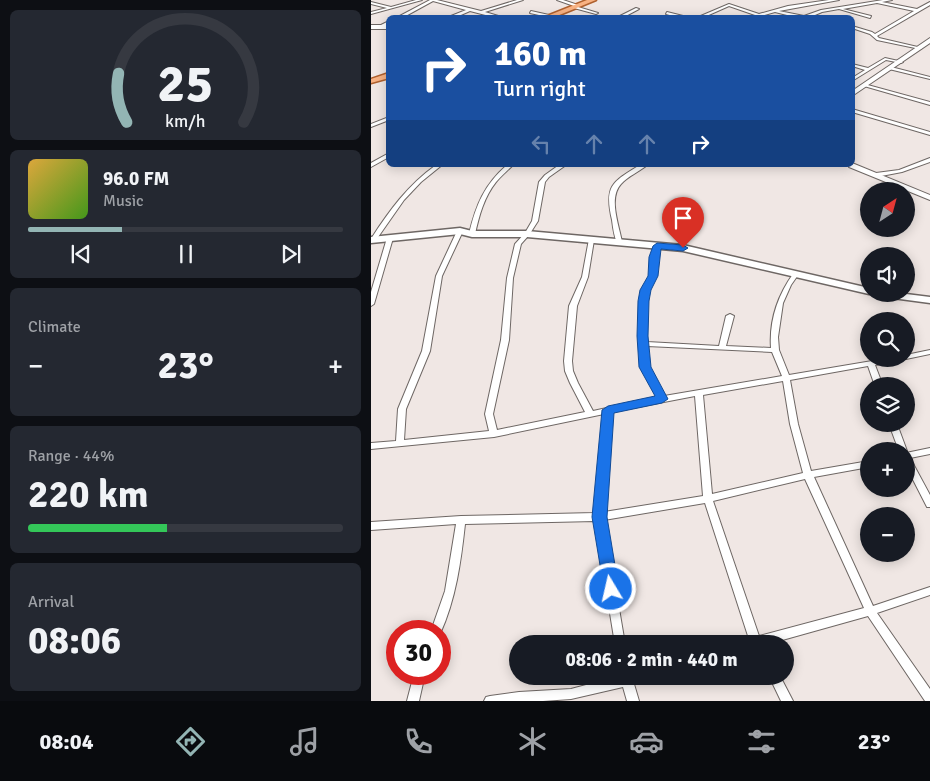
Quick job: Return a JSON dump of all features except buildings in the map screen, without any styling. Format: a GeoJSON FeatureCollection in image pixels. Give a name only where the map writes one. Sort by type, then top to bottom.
{"type":"FeatureCollection","features":[{"type":"Feature","properties":{"kind":"main road"},"geometry":{"type":"LineString","coordinates":[[552,15],[593,0]]}},
{"type":"Feature","properties":{"kind":"main road"},"geometry":{"type":"LineString","coordinates":[[371,81],[386,76]]}},
{"type":"Feature","properties":{"kind":"main road"},"geometry":{"type":"LineString","coordinates":[[373,240],[460,231],[472,234],[527,234],[683,248],[860,289]]}},
{"type":"Feature","properties":{"kind":"main road"},"geometry":{"type":"LineString","coordinates":[[915,298],[930,300]]}},
{"type":"Feature","properties":{"kind":"street"},"geometry":{"type":"LineString","coordinates":[[371,13],[420,0]]}},
{"type":"Feature","properties":{"kind":"street"},"geometry":{"type":"LineString","coordinates":[[404,15],[433,0],[492,15]]}},
{"type":"Feature","properties":{"kind":"street"},"geometry":{"type":"LineString","coordinates":[[443,2],[450,0]]}},
{"type":"Feature","properties":{"kind":"street"},"geometry":{"type":"LineString","coordinates":[[482,12],[521,0]]}},
{"type":"Feature","properties":{"kind":"street"},"geometry":{"type":"LineString","coordinates":[[559,0],[597,13]]}},
{"type":"Feature","properties":{"kind":"street"},"geometry":{"type":"LineString","coordinates":[[706,15],[729,6],[729,3],[735,0]]}},
{"type":"Feature","properties":{"kind":"street"},"geometry":{"type":"LineString","coordinates":[[729,6],[759,15],[788,7],[837,0]]}},
{"type":"Feature","properties":{"kind":"street"},"geometry":{"type":"LineString","coordinates":[[811,15],[821,11],[890,0]]}},
{"type":"Feature","properties":{"kind":"street"},"geometry":{"type":"LineString","coordinates":[[875,2],[916,10]]}},
{"type":"Feature","properties":{"kind":"street"},"geometry":{"type":"LineString","coordinates":[[371,3],[394,8]]}},
{"type":"Feature","properties":{"kind":"street"},"geometry":{"type":"LineString","coordinates":[[875,36],[930,3]]}},
{"type":"Feature","properties":{"kind":"street"},"geometry":{"type":"LineString","coordinates":[[624,15],[637,8]]}},
{"type":"Feature","properties":{"kind":"street"},"geometry":{"type":"LineString","coordinates":[[839,8],[870,17]]}},
{"type":"Feature","properties":{"kind":"street"},"geometry":{"type":"LineString","coordinates":[[456,15],[470,9]]}},
{"type":"Feature","properties":{"kind":"street"},"geometry":{"type":"LineString","coordinates":[[774,11],[795,15]]}},
{"type":"Feature","properties":{"kind":"street"},"geometry":{"type":"LineString","coordinates":[[531,12],[541,15]]}},
{"type":"Feature","properties":{"kind":"street"},"geometry":{"type":"LineString","coordinates":[[667,13],[675,15]]}},
{"type":"Feature","properties":{"kind":"street"},"geometry":{"type":"LineString","coordinates":[[379,27],[386,24]]}},
{"type":"Feature","properties":{"kind":"street"},"geometry":{"type":"LineString","coordinates":[[371,27],[386,27]]}},
{"type":"Feature","properties":{"kind":"street"},"geometry":{"type":"LineString","coordinates":[[855,28],[878,39],[920,48]]}},
{"type":"Feature","properties":{"kind":"street"},"geometry":{"type":"LineString","coordinates":[[855,92],[901,62],[930,40]]}},
{"type":"Feature","properties":{"kind":"street"},"geometry":{"type":"LineString","coordinates":[[855,78],[888,59],[901,62]]}},
{"type":"Feature","properties":{"kind":"street"},"geometry":{"type":"LineString","coordinates":[[855,67],[869,70]]}},
{"type":"Feature","properties":{"kind":"street"},"geometry":{"type":"LineString","coordinates":[[855,71],[862,68]]}},
{"type":"Feature","properties":{"kind":"street"},"geometry":{"type":"LineString","coordinates":[[891,68],[930,78]]}},
{"type":"Feature","properties":{"kind":"street"},"geometry":{"type":"LineString","coordinates":[[866,85],[930,104]]}},
{"type":"Feature","properties":{"kind":"street"},"geometry":{"type":"LineString","coordinates":[[855,111],[930,134]]}},
{"type":"Feature","properties":{"kind":"street"},"geometry":{"type":"LineString","coordinates":[[371,126],[386,119]]}},
{"type":"Feature","properties":{"kind":"street"},"geometry":{"type":"LineString","coordinates":[[371,166],[386,156]]}},
{"type":"Feature","properties":{"kind":"street"},"geometry":{"type":"LineString","coordinates":[[876,175],[900,171],[930,160]]}},
{"type":"Feature","properties":{"kind":"street"},"geometry":{"type":"LineString","coordinates":[[855,166],[930,198]]}},
{"type":"Feature","properties":{"kind":"street"},"geometry":{"type":"LineString","coordinates":[[373,240],[400,199],[437,167]]}},
{"type":"Feature","properties":{"kind":"street"},"geometry":{"type":"LineString","coordinates":[[472,234],[481,201],[487,189],[508,167]]}},
{"type":"Feature","properties":{"kind":"street"},"geometry":{"type":"LineString","coordinates":[[494,434],[489,414],[505,340],[510,278],[518,244],[527,234],[538,209],[542,182],[560,167]]}},
{"type":"Feature","properties":{"kind":"street"},"geometry":{"type":"LineString","coordinates":[[619,242],[610,198],[611,190],[615,184],[641,167]]}},
{"type":"Feature","properties":{"kind":"street"},"geometry":{"type":"LineString","coordinates":[[401,443],[403,409],[425,351],[439,276],[460,231]]}},
{"type":"Feature","properties":{"kind":"street"},"geometry":{"type":"LineString","coordinates":[[371,304],[390,238]]}},
{"type":"Feature","properties":{"kind":"street"},"geometry":{"type":"LineString","coordinates":[[590,413],[573,383],[568,361],[573,306],[585,277],[591,240]]}},
{"type":"Feature","properties":{"kind":"street"},"geometry":{"type":"LineString","coordinates":[[657,246],[654,257],[653,276],[643,301],[643,336],[645,367],[662,399]]}},
{"type":"Feature","properties":{"kind":"street"},"geometry":{"type":"LineString","coordinates":[[795,275],[780,303],[774,337],[775,350],[786,377],[794,424],[808,475],[870,611],[930,699]]}},
{"type":"Feature","properties":{"kind":"street"},"geometry":{"type":"LineString","coordinates":[[722,348],[730,316]]}},
{"type":"Feature","properties":{"kind":"street"},"geometry":{"type":"LineString","coordinates":[[644,344],[775,350]]}},
{"type":"Feature","properties":{"kind":"street"},"geometry":{"type":"LineString","coordinates":[[915,355],[930,352]]}},
{"type":"Feature","properties":{"kind":"street"},"geometry":{"type":"LineString","coordinates":[[371,446],[494,434],[662,399],[860,366]]}},
{"type":"Feature","properties":{"kind":"street"},"geometry":{"type":"LineString","coordinates":[[699,393],[708,498],[751,635]]}},
{"type":"Feature","properties":{"kind":"street"},"geometry":{"type":"LineString","coordinates":[[608,410],[599,517],[619,635]]}},
{"type":"Feature","properties":{"kind":"street"},"geometry":{"type":"LineString","coordinates":[[915,455],[930,451]]}},
{"type":"Feature","properties":{"kind":"street"},"geometry":{"type":"LineString","coordinates":[[371,526],[461,520],[599,517],[708,498],[808,475],[860,466]]}},
{"type":"Feature","properties":{"kind":"street"},"geometry":{"type":"LineString","coordinates":[[915,475],[930,504]]}},
{"type":"Feature","properties":{"kind":"street"},"geometry":{"type":"LineString","coordinates":[[442,620],[453,576],[461,520]]}},
{"type":"Feature","properties":{"kind":"street"},"geometry":{"type":"LineString","coordinates":[[782,635],[870,611],[930,591]]}},
{"type":"Feature","properties":{"kind":"street"},"geometry":{"type":"LineString","coordinates":[[413,701],[417,685]]}},
{"type":"Feature","properties":{"kind":"street"},"geometry":{"type":"LineString","coordinates":[[491,701],[519,697],[571,694],[604,685]]}},
{"type":"Feature","properties":{"kind":"street"},"geometry":{"type":"LineString","coordinates":[[628,685],[633,701]]}},
{"type":"Feature","properties":{"kind":"street"},"geometry":{"type":"LineString","coordinates":[[779,685],[787,701]]}},
{"type":"Feature","properties":{"kind":"route"},"geometry":{"type":"LineString","coordinates":[[611,589],[599,517],[608,410],[662,399],[645,367],[643,301],[653,276],[654,257],[657,246],[683,248]]}}]}
